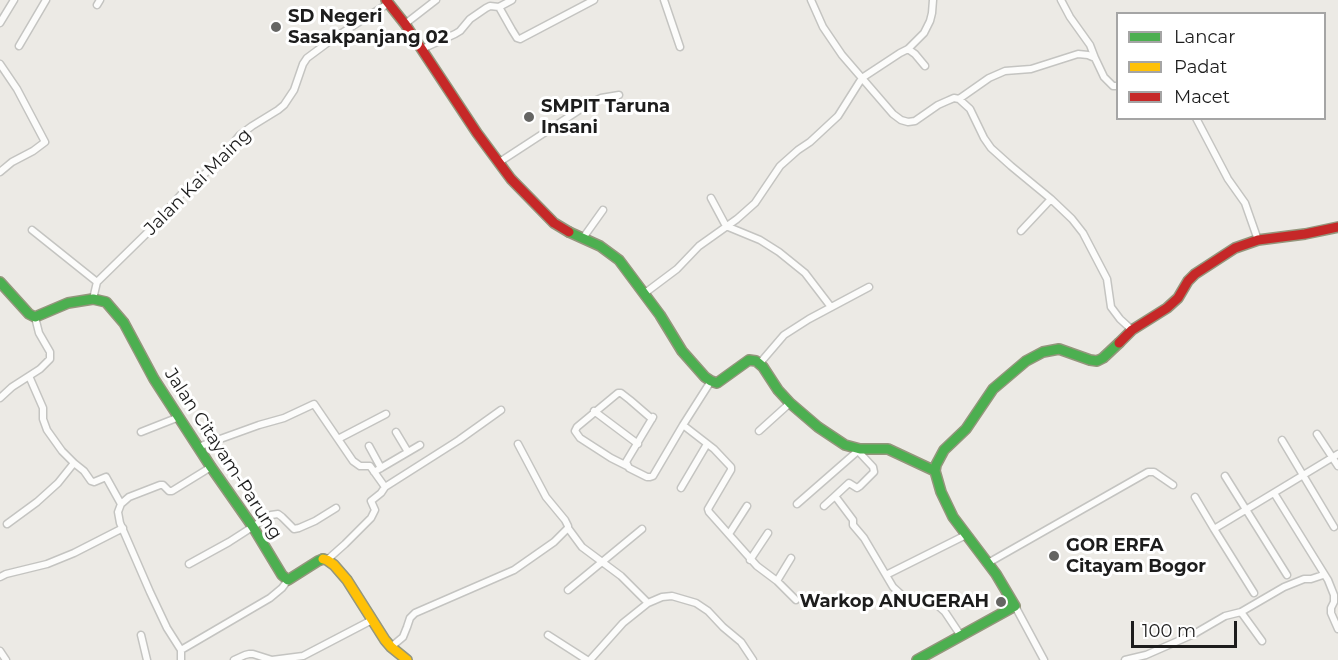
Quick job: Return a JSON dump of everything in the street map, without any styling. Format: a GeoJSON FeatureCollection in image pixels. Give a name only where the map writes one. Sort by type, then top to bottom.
{"type":"FeatureCollection","features":[{"type":"Feature","properties":{"kind":"main road"},"geometry":{"type":"LineString","coordinates":[[387,2],[405,24],[498,163],[522,192],[547,218],[563,229],[614,255],[645,293],[682,351],[711,381],[720,382],[749,360],[753,360],[760,363],[777,390],[790,404],[845,445],[859,450],[888,449],[934,471]]}},
{"type":"Feature","properties":{"kind":"main road"},"geometry":{"type":"LineString","coordinates":[[916,660],[1015,606],[1002,583],[966,535],[946,503],[934,471],[944,450],[966,429],[993,389],[1026,361],[1043,352],[1059,349],[1096,361],[1102,358],[1132,330],[1167,308],[1178,298],[1195,274],[1236,248],[1258,240],[1338,227]]}},
{"type":"Feature","properties":{"kind":"main road"},"geometry":{"type":"LineString","coordinates":[[0,282],[29,314],[35,317],[68,303],[93,299]]}},
{"type":"Feature","properties":{"kind":"main road","name":"Jalan Citayam-Parung"},"geometry":{"type":"LineString","coordinates":[[93,299],[106,302],[124,323],[154,379],[253,527],[282,575],[288,580]]}},
{"type":"Feature","properties":{"kind":"main road"},"geometry":{"type":"LineString","coordinates":[[288,580],[318,561],[327,560],[347,580],[391,647],[407,660]]}},
{"type":"Feature","properties":{"kind":"street"},"geometry":{"type":"LineString","coordinates":[[0,23],[14,0]]}},
{"type":"Feature","properties":{"kind":"street"},"geometry":{"type":"LineString","coordinates":[[19,46],[46,0]]}},
{"type":"Feature","properties":{"kind":"street"},"geometry":{"type":"LineString","coordinates":[[405,24],[436,0]]}},
{"type":"Feature","properties":{"kind":"street"},"geometry":{"type":"LineString","coordinates":[[422,49],[460,31],[470,19],[486,8],[499,7],[512,0]]}},
{"type":"Feature","properties":{"kind":"street"},"geometry":{"type":"LineString","coordinates":[[499,7],[517,38],[520,39],[594,0]]}},
{"type":"Feature","properties":{"kind":"street"},"geometry":{"type":"LineString","coordinates":[[664,0],[680,47]]}},
{"type":"Feature","properties":{"kind":"street"},"geometry":{"type":"LineString","coordinates":[[810,0],[823,27],[842,55],[893,114],[901,120],[915,121],[938,105],[954,98],[959,99],[970,109],[991,148],[1051,199],[1083,233],[1107,279],[1112,307],[1120,319],[1132,330]]}},
{"type":"Feature","properties":{"kind":"street"},"geometry":{"type":"LineString","coordinates":[[645,293],[669,276],[699,246],[755,203],[786,160],[838,116],[862,78],[908,49],[924,33],[932,13],[933,0]]}},
{"type":"Feature","properties":{"kind":"street"},"geometry":{"type":"LineString","coordinates":[[1061,0],[1090,45],[1104,77],[1116,86]]}},
{"type":"Feature","properties":{"kind":"street","name":"Jalan Kai Maing"},"geometry":{"type":"LineString","coordinates":[[97,282],[146,234],[186,189],[214,166],[240,135],[284,105],[294,90],[307,58],[387,2]]}},
{"type":"Feature","properties":{"kind":"street"},"geometry":{"type":"LineString","coordinates":[[908,49],[925,66]]}},
{"type":"Feature","properties":{"kind":"street"},"geometry":{"type":"LineString","coordinates":[[959,99],[989,78],[1005,71],[1031,69],[1078,54],[1088,54],[1095,58]]}},
{"type":"Feature","properties":{"kind":"street"},"geometry":{"type":"LineString","coordinates":[[0,64],[17,89],[45,142],[0,172]]}},
{"type":"Feature","properties":{"kind":"street"},"geometry":{"type":"LineString","coordinates":[[498,163],[590,103],[600,98],[619,95]]}},
{"type":"Feature","properties":{"kind":"street"},"geometry":{"type":"LineString","coordinates":[[1197,120],[1222,169],[1245,203],[1258,240]]}},
{"type":"Feature","properties":{"kind":"street"},"geometry":{"type":"LineString","coordinates":[[711,198],[726,226],[760,240],[784,255],[805,273],[831,307]]}},
{"type":"Feature","properties":{"kind":"street"},"geometry":{"type":"LineString","coordinates":[[1021,231],[1051,199]]}},
{"type":"Feature","properties":{"kind":"street"},"geometry":{"type":"LineString","coordinates":[[583,238],[603,210]]}},
{"type":"Feature","properties":{"kind":"street"},"geometry":{"type":"LineString","coordinates":[[32,230],[97,282],[93,299]]}},
{"type":"Feature","properties":{"kind":"street"},"geometry":{"type":"LineString","coordinates":[[760,363],[784,335],[869,287]]}},
{"type":"Feature","properties":{"kind":"street"},"geometry":{"type":"LineString","coordinates":[[0,398],[45,365],[51,356],[50,350],[39,333],[35,317]]}},
{"type":"Feature","properties":{"kind":"street"},"geometry":{"type":"LineString","coordinates":[[29,376],[43,408],[43,419],[47,430],[62,451],[84,471],[91,482],[106,477],[121,504]]}},
{"type":"Feature","properties":{"kind":"street"},"geometry":{"type":"LineString","coordinates":[[627,466],[626,462],[652,418],[630,400],[621,393],[615,395],[577,427],[575,430],[580,438],[643,476],[650,477],[711,381]]}},
{"type":"Feature","properties":{"kind":"street"},"geometry":{"type":"LineString","coordinates":[[198,447],[284,418],[315,404],[353,461],[360,466],[370,466],[385,487]]}},
{"type":"Feature","properties":{"kind":"street"},"geometry":{"type":"LineString","coordinates":[[759,431],[790,404]]}},
{"type":"Feature","properties":{"kind":"street"},"geometry":{"type":"LineString","coordinates":[[327,560],[371,518],[375,510],[371,501],[384,491],[385,487],[501,410]]}},
{"type":"Feature","properties":{"kind":"street"},"geometry":{"type":"LineString","coordinates":[[594,411],[638,444]]}},
{"type":"Feature","properties":{"kind":"street"},"geometry":{"type":"LineString","coordinates":[[338,439],[386,414]]}},
{"type":"Feature","properties":{"kind":"street"},"geometry":{"type":"LineString","coordinates":[[141,432],[179,417]]}},
{"type":"Feature","properties":{"kind":"street"},"geometry":{"type":"LineString","coordinates":[[682,425],[731,466],[731,470],[708,509],[709,512],[750,560],[777,581],[796,600]]}},
{"type":"Feature","properties":{"kind":"street"},"geometry":{"type":"LineString","coordinates":[[396,432],[408,452]]}},
{"type":"Feature","properties":{"kind":"street"},"geometry":{"type":"LineString","coordinates":[[1317,434],[1335,455],[1338,466]]}},
{"type":"Feature","properties":{"kind":"street"},"geometry":{"type":"LineString","coordinates":[[1282,440],[1334,526]]}},
{"type":"Feature","properties":{"kind":"street"},"geometry":{"type":"LineString","coordinates":[[518,444],[546,497],[564,520],[574,539],[621,576],[648,603]]}},
{"type":"Feature","properties":{"kind":"street"},"geometry":{"type":"LineString","coordinates":[[681,488],[707,444]]}},
{"type":"Feature","properties":{"kind":"street"},"geometry":{"type":"LineString","coordinates":[[374,471],[420,445]]}},
{"type":"Feature","properties":{"kind":"street"},"geometry":{"type":"LineString","coordinates":[[369,446],[381,468]]}},
{"type":"Feature","properties":{"kind":"street"},"geometry":{"type":"LineString","coordinates":[[797,504],[859,450],[869,461],[874,472],[857,488],[847,484],[824,506]]}},
{"type":"Feature","properties":{"kind":"street"},"geometry":{"type":"LineString","coordinates":[[1214,529],[1335,455]]}},
{"type":"Feature","properties":{"kind":"street"},"geometry":{"type":"LineString","coordinates":[[7,524],[58,483],[74,463]]}},
{"type":"Feature","properties":{"kind":"street"},"geometry":{"type":"LineString","coordinates":[[181,660],[181,650],[167,628],[150,592],[118,516],[118,510],[129,497],[160,485],[172,491],[211,467]]}},
{"type":"Feature","properties":{"kind":"street"},"geometry":{"type":"LineString","coordinates":[[988,563],[1148,472],[1154,472],[1173,485]]}},
{"type":"Feature","properties":{"kind":"street"},"geometry":{"type":"LineString","coordinates":[[1225,476],[1287,575]]}},
{"type":"Feature","properties":{"kind":"street"},"geometry":{"type":"LineString","coordinates":[[1274,493],[1328,580],[1334,595],[1331,613],[1338,629]]}},
{"type":"Feature","properties":{"kind":"street"},"geometry":{"type":"LineString","coordinates":[[835,496],[853,520],[853,525],[864,538],[893,587],[905,598],[936,604],[945,612],[961,636]]}},
{"type":"Feature","properties":{"kind":"street"},"geometry":{"type":"LineString","coordinates":[[1195,498],[1254,593]]}},
{"type":"Feature","properties":{"kind":"street"},"geometry":{"type":"LineString","coordinates":[[729,534],[747,506]]}},
{"type":"Feature","properties":{"kind":"street"},"geometry":{"type":"LineString","coordinates":[[189,564],[275,514],[282,517],[294,529],[315,521],[336,508]]}},
{"type":"Feature","properties":{"kind":"street"},"geometry":{"type":"LineString","coordinates":[[0,577],[47,564],[123,528]]}},
{"type":"Feature","properties":{"kind":"street"},"geometry":{"type":"LineString","coordinates":[[391,647],[403,637],[410,618],[415,613],[514,570],[554,542],[568,528]]}},
{"type":"Feature","properties":{"kind":"street"},"geometry":{"type":"LineString","coordinates":[[568,590],[642,529]]}},
{"type":"Feature","properties":{"kind":"street"},"geometry":{"type":"LineString","coordinates":[[750,560],[768,533]]}},
{"type":"Feature","properties":{"kind":"street"},"geometry":{"type":"LineString","coordinates":[[886,575],[966,535]]}},
{"type":"Feature","properties":{"kind":"street"},"geometry":{"type":"LineString","coordinates":[[777,581],[791,558]]}},
{"type":"Feature","properties":{"kind":"street"},"geometry":{"type":"LineString","coordinates":[[1125,660],[1146,655],[1203,629],[1225,616],[1241,612],[1284,587],[1323,575]]}},
{"type":"Feature","properties":{"kind":"street"},"geometry":{"type":"LineString","coordinates":[[181,650],[270,598],[288,580]]}},
{"type":"Feature","properties":{"kind":"street"},"geometry":{"type":"LineString","coordinates":[[548,635],[588,660],[623,623],[648,603],[662,597],[672,596],[696,603],[708,611],[741,642],[753,660]]}},
{"type":"Feature","properties":{"kind":"street"},"geometry":{"type":"LineString","coordinates":[[1015,606],[1044,660]]}},
{"type":"Feature","properties":{"kind":"street"},"geometry":{"type":"LineString","coordinates":[[1241,612],[1262,641]]}},
{"type":"Feature","properties":{"kind":"street"},"geometry":{"type":"LineString","coordinates":[[234,660],[249,654],[272,660],[303,656],[372,620]]}},
{"type":"Feature","properties":{"kind":"street"},"geometry":{"type":"LineString","coordinates":[[141,635],[147,660]]}},
{"type":"Feature","properties":{"kind":"street"},"geometry":{"type":"LineString","coordinates":[[0,651],[6,660]]}},
{"type":"Feature","properties":{"kind":"traffic: fast"},"geometry":{"type":"LineString","coordinates":[[569,232],[600,246],[619,260],[660,315],[682,351],[711,381],[717,383],[749,360],[756,361],[790,403],[818,427],[845,445],[860,449],[888,449],[935,471]]}},
{"type":"Feature","properties":{"kind":"traffic: fast"},"geometry":{"type":"LineString","coordinates":[[0,282],[29,314],[35,317],[68,303],[93,299],[106,302],[124,323],[154,379],[253,527],[282,575],[288,580],[323,559]]}},
{"type":"Feature","properties":{"kind":"traffic: fast"},"geometry":{"type":"LineString","coordinates":[[917,660],[1015,606],[996,574],[953,517],[941,492],[935,471],[944,450],[966,429],[993,389],[1026,361],[1043,352],[1059,349],[1097,361],[1119,343]]}},
{"type":"Feature","properties":{"kind":"traffic: slow"},"geometry":{"type":"LineString","coordinates":[[323,559],[334,565],[347,580],[385,640],[407,660]]}},
{"type":"Feature","properties":{"kind":"traffic: jam"},"geometry":{"type":"LineString","coordinates":[[386,0],[405,24],[477,133],[511,179],[554,223],[569,232]]}},
{"type":"Feature","properties":{"kind":"traffic: jam"},"geometry":{"type":"LineString","coordinates":[[1119,343],[1132,330],[1167,308],[1178,298],[1195,274],[1235,248],[1258,240],[1338,227]]}},
{"type":"Feature","properties":{"kind":"place","name":"SD Negeri Sasakpanjang 02"},"geometry":{"type":"Point","coordinates":[276,27]}},
{"type":"Feature","properties":{"kind":"place","name":"SMPIT Taruna Insani"},"geometry":{"type":"Point","coordinates":[529,117]}},
{"type":"Feature","properties":{"kind":"place","name":"GOR ERFA Citayam Bogor"},"geometry":{"type":"Point","coordinates":[1054,556]}},
{"type":"Feature","properties":{"kind":"place","name":"Warkop ANUGERAH"},"geometry":{"type":"Point","coordinates":[1001,602]}}]}
